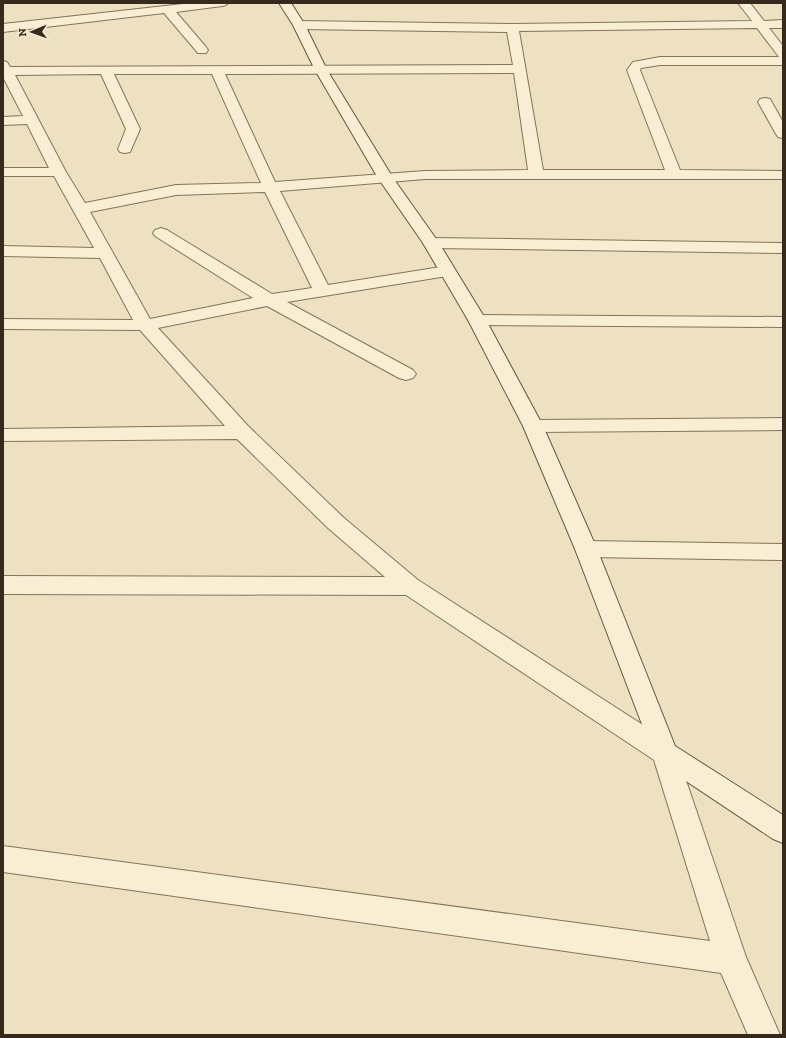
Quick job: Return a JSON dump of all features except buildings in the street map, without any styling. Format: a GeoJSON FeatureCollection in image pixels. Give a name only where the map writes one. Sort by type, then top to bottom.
{"type":"FeatureCollection","features":[{"type":"Feature","properties":{"kind":"street"},"geometry":{"type":"LineString","coordinates":[[3,28],[222,3]]}},
{"type":"Feature","properties":{"kind":"street"},"geometry":{"type":"LineString","coordinates":[[285,3],[299,25],[321,70],[386,178],[431,243],[477,320],[534,426],[586,549],[665,753],[731,959],[764,1035]]}},
{"type":"Feature","properties":{"kind":"street"},"geometry":{"type":"LineString","coordinates":[[744,3],[783,54]]}},
{"type":"Feature","properties":{"kind":"street"},"geometry":{"type":"LineString","coordinates":[[167,9],[202,50]]}},
{"type":"Feature","properties":{"kind":"street"},"geometry":{"type":"LineString","coordinates":[[299,25],[512,28],[783,24]]}},
{"type":"Feature","properties":{"kind":"street"},"geometry":{"type":"LineString","coordinates":[[512,28],[520,69],[536,174]]}},
{"type":"Feature","properties":{"kind":"street"},"geometry":{"type":"LineString","coordinates":[[674,174],[633,70],[637,65],[660,61],[783,61]]}},
{"type":"Feature","properties":{"kind":"street"},"geometry":{"type":"LineString","coordinates":[[520,69],[106,71],[5,68],[59,172],[145,325],[242,432],[336,522],[410,586],[783,830]]}},
{"type":"Feature","properties":{"kind":"street"},"geometry":{"type":"LineString","coordinates":[[217,70],[270,187],[323,292]]}},
{"type":"Feature","properties":{"kind":"street"},"geometry":{"type":"LineString","coordinates":[[106,71],[133,129],[125,149]]}},
{"type":"Feature","properties":{"kind":"street"},"geometry":{"type":"LineString","coordinates":[[765,102],[783,134]]}},
{"type":"Feature","properties":{"kind":"street"},"geometry":{"type":"LineString","coordinates":[[3,121],[32,120]]}},
{"type":"Feature","properties":{"kind":"street"},"geometry":{"type":"LineString","coordinates":[[3,172],[59,172]]}},
{"type":"Feature","properties":{"kind":"street"},"geometry":{"type":"LineString","coordinates":[[81,209],[176,190],[270,187],[425,175],[783,175]]}},
{"type":"Feature","properties":{"kind":"street"},"geometry":{"type":"LineString","coordinates":[[161,233],[269,300],[406,374]]}},
{"type":"Feature","properties":{"kind":"street"},"geometry":{"type":"LineString","coordinates":[[431,243],[783,248]]}},
{"type":"Feature","properties":{"kind":"street"},"geometry":{"type":"LineString","coordinates":[[3,251],[105,253]]}},
{"type":"Feature","properties":{"kind":"street"},"geometry":{"type":"LineString","coordinates":[[3,324],[145,325],[269,300],[447,271]]}},
{"type":"Feature","properties":{"kind":"street"},"geometry":{"type":"LineString","coordinates":[[477,320],[783,322]]}},
{"type":"Feature","properties":{"kind":"street"},"geometry":{"type":"LineString","coordinates":[[534,426],[783,424]]}},
{"type":"Feature","properties":{"kind":"street"},"geometry":{"type":"LineString","coordinates":[[3,435],[242,432]]}},
{"type":"Feature","properties":{"kind":"street"},"geometry":{"type":"LineString","coordinates":[[586,549],[783,552]]}},
{"type":"Feature","properties":{"kind":"street"},"geometry":{"type":"LineString","coordinates":[[3,585],[410,586]]}},
{"type":"Feature","properties":{"kind":"street"},"geometry":{"type":"LineString","coordinates":[[3,859],[731,959]]}}]}
